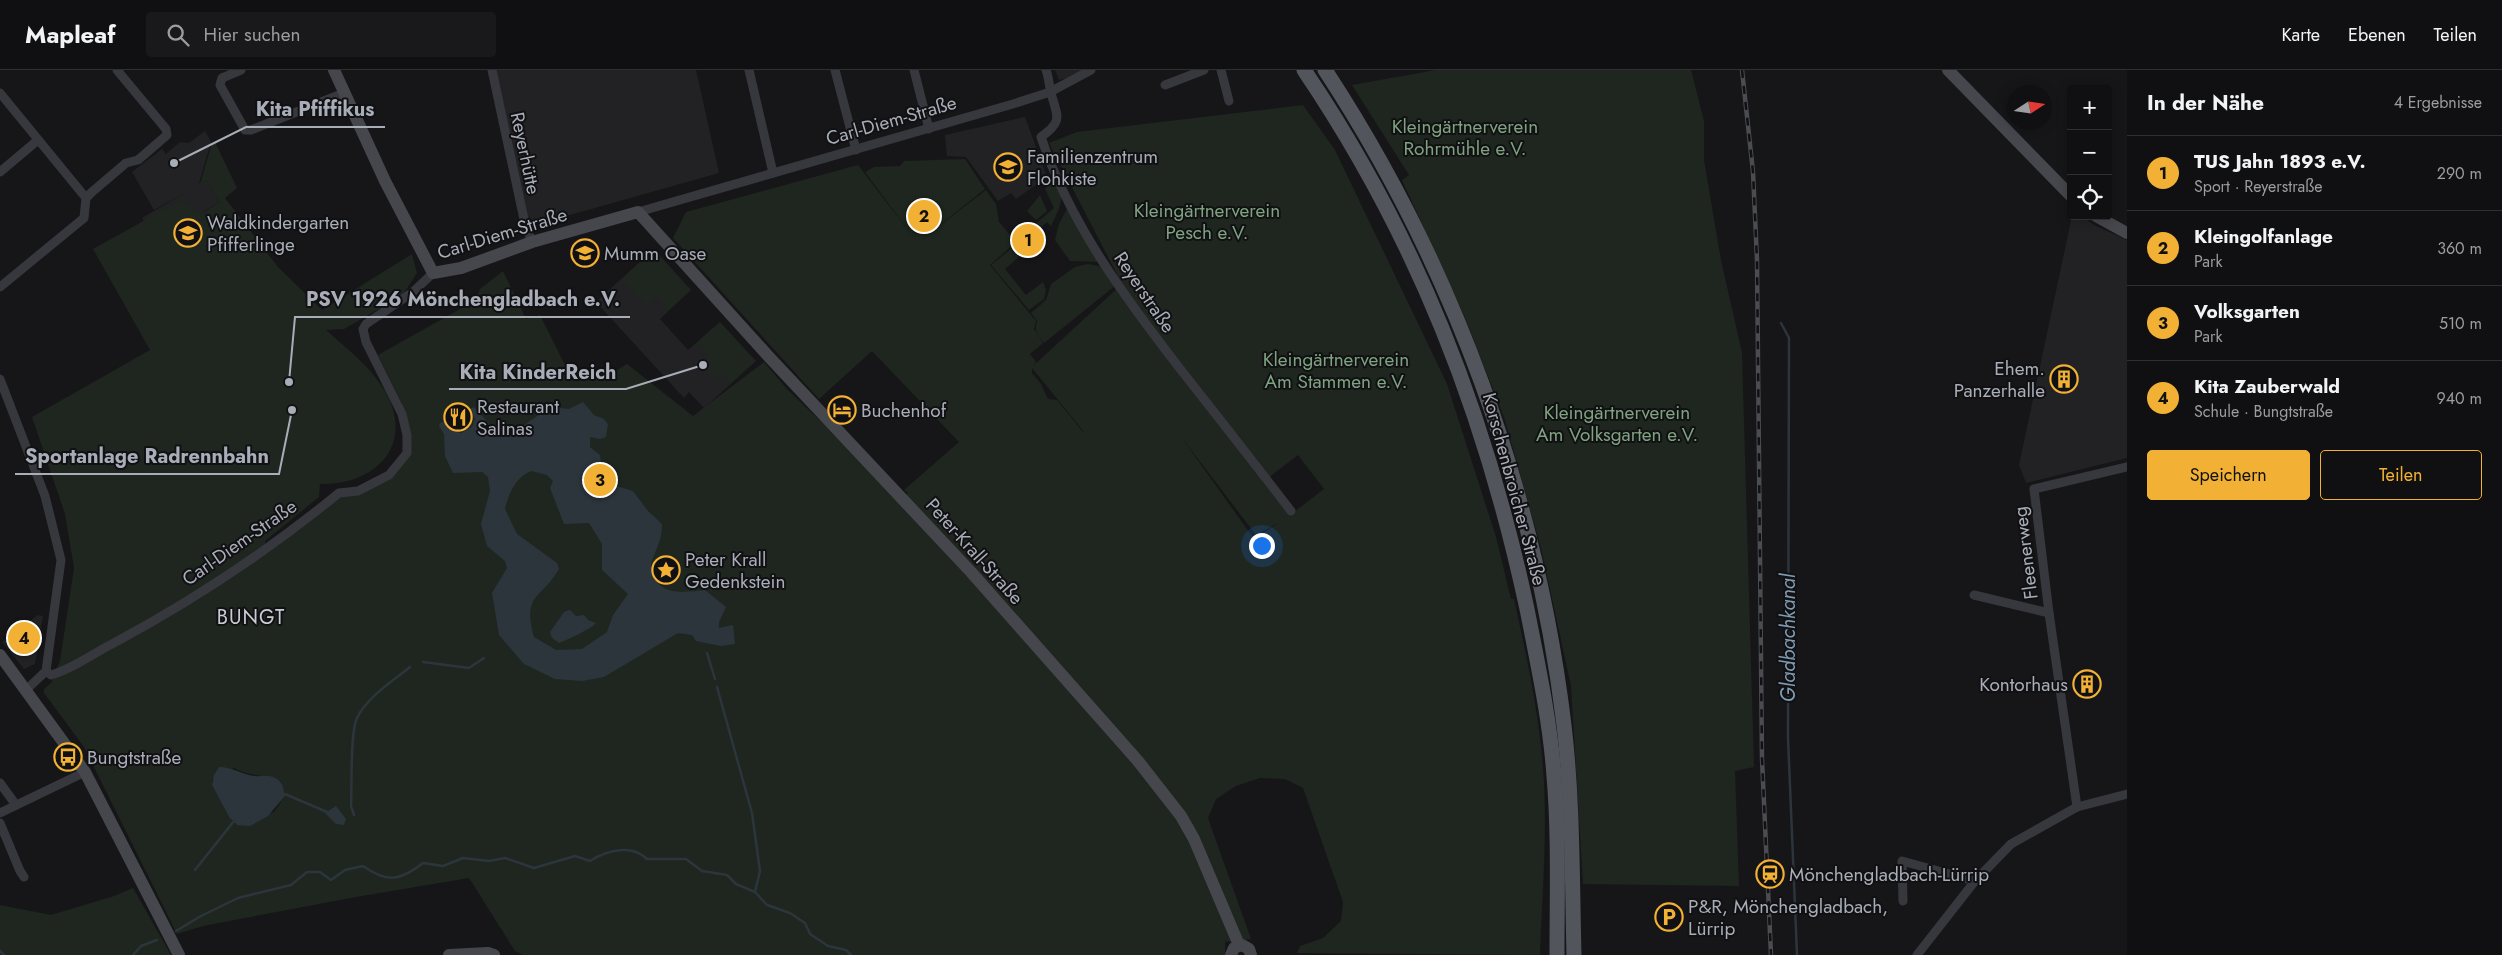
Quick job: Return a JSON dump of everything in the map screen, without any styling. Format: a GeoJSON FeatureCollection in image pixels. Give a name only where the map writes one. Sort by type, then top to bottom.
{"type":"FeatureCollection","features":[{"type":"Feature","properties":{"kind":"main road","name":"Korschenbroicher Straße"},"geometry":{"type":"LineString","coordinates":[[1304,70],[1356,152],[1393,221],[1430,299],[1462,375],[1489,456],[1512,538],[1549,728],[1554,778],[1557,955]]}},
{"type":"Feature","properties":{"kind":"main road","name":"Korschenbroicher Straße"},"geometry":{"type":"LineString","coordinates":[[1325,70],[1380,160],[1450,302],[1477,370],[1528,530],[1553,653],[1564,725],[1568,775],[1574,955]]}},
{"type":"Feature","properties":{"kind":"street"},"geometry":{"type":"LineString","coordinates":[[0,287],[84,218],[86,198],[126,163],[138,160],[167,135],[166,129],[117,70]]}},
{"type":"Feature","properties":{"kind":"street"},"geometry":{"type":"LineString","coordinates":[[240,70],[222,78],[220,85],[245,130],[251,130],[344,93]]}},
{"type":"Feature","properties":{"kind":"street"},"geometry":{"type":"LineString","coordinates":[[334,70],[385,181],[433,273]]}},
{"type":"Feature","properties":{"kind":"street","name":"Reyerhütte"},"geometry":{"type":"LineString","coordinates":[[492,70],[525,224],[532,242]]}},
{"type":"Feature","properties":{"kind":"street"},"geometry":{"type":"LineString","coordinates":[[749,70],[773,173]]}},
{"type":"Feature","properties":{"kind":"street"},"geometry":{"type":"LineString","coordinates":[[835,70],[856,150]]}},
{"type":"Feature","properties":{"kind":"street"},"geometry":{"type":"LineString","coordinates":[[914,70],[929,129]]}},
{"type":"Feature","properties":{"kind":"street","name":"Reyerstraße"},"geometry":{"type":"LineString","coordinates":[[1046,70],[1050,92],[1058,111],[1058,122],[1042,137],[1054,175],[1067,202],[1145,324],[1291,511]]}},
{"type":"Feature","properties":{"kind":"street","name":"Carl-Diem-Straße"},"geometry":{"type":"LineString","coordinates":[[46,671],[51,675],[70,668],[162,618],[235,572],[279,541],[339,493],[358,491],[389,475],[407,453],[407,435],[402,414],[366,342],[363,329],[366,324],[413,292],[433,273],[461,268],[532,242],[929,129],[1050,92],[1092,70]]}},
{"type":"Feature","properties":{"kind":"street"},"geometry":{"type":"LineString","coordinates":[[1165,85],[1204,70]]}},
{"type":"Feature","properties":{"kind":"street"},"geometry":{"type":"LineString","coordinates":[[1221,70],[1229,101]]}},
{"type":"Feature","properties":{"kind":"street"},"geometry":{"type":"LineString","coordinates":[[1948,70],[2067,192]]}},
{"type":"Feature","properties":{"kind":"street"},"geometry":{"type":"LineString","coordinates":[[0,93],[86,198]]}},
{"type":"Feature","properties":{"kind":"street"},"geometry":{"type":"LineString","coordinates":[[0,172],[38,140]]}},
{"type":"Feature","properties":{"kind":"street","name":"Peter-Krall-Straße"},"geometry":{"type":"LineString","coordinates":[[638,212],[795,385],[971,572],[1138,761],[1180,816],[1194,839],[1235,950]]}},
{"type":"Feature","properties":{"kind":"street"},"geometry":{"type":"LineString","coordinates":[[2103,220],[2127,233]]}},
{"type":"Feature","properties":{"kind":"street"},"geometry":{"type":"LineString","coordinates":[[0,380],[45,496],[61,560],[46,671],[26,690]]}},
{"type":"Feature","properties":{"kind":"street","name":"Fleenerweg"},"geometry":{"type":"LineString","coordinates":[[2077,807],[2049,613],[2034,489],[2127,467]]}},
{"type":"Feature","properties":{"kind":"street","name":"Fleenerweg"},"geometry":{"type":"LineString","coordinates":[[1974,595],[2049,613]]}},
{"type":"Feature","properties":{"kind":"street"},"geometry":{"type":"LineString","coordinates":[[0,655],[85,772],[179,955]]}},
{"type":"Feature","properties":{"kind":"street"},"geometry":{"type":"LineString","coordinates":[[0,814],[85,772]]}},
{"type":"Feature","properties":{"kind":"street"},"geometry":{"type":"LineString","coordinates":[[0,783],[16,805]]}},
{"type":"Feature","properties":{"kind":"street"},"geometry":{"type":"LineString","coordinates":[[1917,955],[1976,881],[2011,844],[2077,807],[2127,794]]}},
{"type":"Feature","properties":{"kind":"street"},"geometry":{"type":"LineString","coordinates":[[0,823],[24,877]]}},
{"type":"Feature","properties":{"kind":"street"},"geometry":{"type":"LineString","coordinates":[[1902,901],[1902,861],[1976,881]]}},
{"type":"Feature","properties":{"kind":"street"},"geometry":{"type":"LineString","coordinates":[[1235,950],[1247,947],[1251,955]]}},
{"type":"Feature","properties":{"kind":"street"},"geometry":{"type":"LineString","coordinates":[[449,955],[488,953],[494,955]]}},
{"type":"Feature","properties":{"kind":"shaded area"},"geometry":{"type":"Polygon","coordinates":[[[490,70],[696,70],[719,173],[524,228],[490,70]]]}},
{"type":"Feature","properties":{"kind":"shaded area"},"geometry":{"type":"Polygon","coordinates":[[[1055,70],[1086,70],[1078,75],[1059,80],[1055,70]]]}},
{"type":"Feature","properties":{"kind":"shaded area","name":"Familienzentrum Flohkiste"},"geometry":{"type":"Polygon","coordinates":[[[1025,117],[1047,177],[1016,199],[1011,193],[998,201],[966,157],[947,156],[945,135],[1025,117]]]}},
{"type":"Feature","properties":{"kind":"shaded area","name":"Waldkindergarten Pfifferlinge"},"geometry":{"type":"Polygon","coordinates":[[[205,131],[211,142],[199,183],[207,180],[219,202],[203,212],[239,248],[181,283],[142,218],[188,191],[154,210],[132,172],[162,149],[166,154],[180,142],[189,143],[205,131]]]}},
{"type":"Feature","properties":{"kind":"shaded area"},"geometry":{"type":"Polygon","coordinates":[[[2071,220],[2087,220],[2127,240],[2127,458],[2026,483],[2019,465],[2071,220]]]}},
{"type":"Feature","properties":{"kind":"shaded area"},"geometry":{"type":"Polygon","coordinates":[[[654,249],[691,290],[660,319],[688,350],[720,322],[756,361],[704,408],[689,392],[684,398],[596,302],[654,249]]]}},
{"type":"Feature","properties":{"kind":"shaded area"},"geometry":{"type":"Polygon","coordinates":[[[583,402],[594,415],[604,419],[608,424],[606,437],[600,439],[590,437],[590,447],[600,455],[602,470],[616,486],[633,491],[648,511],[662,524],[660,539],[651,564],[656,580],[661,586],[674,591],[690,592],[705,590],[726,607],[719,622],[719,628],[733,625],[735,644],[721,646],[696,641],[692,635],[678,633],[604,677],[582,681],[555,679],[524,664],[499,635],[492,593],[507,568],[505,561],[487,546],[481,524],[490,491],[488,477],[482,472],[453,473],[445,456],[444,434],[439,426],[444,421],[449,429],[461,433],[472,427],[475,419],[470,409],[474,407],[492,427],[513,433],[550,407],[569,409],[583,402]],[[531,471],[525,474],[517,482],[508,497],[505,509],[517,534],[557,563],[559,569],[532,604],[530,612],[534,637],[556,650],[582,649],[607,632],[613,615],[628,594],[602,570],[602,544],[589,523],[564,524],[550,488],[553,481],[547,475],[531,471]]]}},
{"type":"Feature","properties":{"kind":"shaded area"},"geometry":{"type":"Polygon","coordinates":[[[570,610],[576,616],[584,615],[588,620],[596,623],[585,631],[559,643],[552,638],[550,632],[564,612],[570,610]]]}},
{"type":"Feature","properties":{"kind":"shaded area"},"geometry":{"type":"Polygon","coordinates":[[[38,615],[43,616],[35,664],[24,669],[2,642],[38,615]]]}},
{"type":"Feature","properties":{"kind":"shaded area"},"geometry":{"type":"Polygon","coordinates":[[[219,767],[254,776],[274,777],[281,782],[285,796],[268,816],[250,826],[237,825],[229,817],[212,785],[214,775],[219,767]]]}},
{"type":"Feature","properties":{"kind":"shaded area"},"geometry":{"type":"Polygon","coordinates":[[[336,806],[346,819],[344,825],[336,824],[325,813],[336,806]]]}},
{"type":"Feature","properties":{"kind":"green space"},"geometry":{"type":"Polygon","coordinates":[[[1436,70],[1691,70],[1704,121],[1704,160],[1721,260],[1742,353],[1754,767],[1735,771],[1739,886],[1583,884],[1571,686],[1541,548],[1504,417],[1465,318],[1402,180],[1409,175],[1352,85],[1436,70]]]}},
{"type":"Feature","properties":{"kind":"green space"},"geometry":{"type":"Polygon","coordinates":[[[1303,105],[1335,150],[1447,384],[1496,537],[1511,599],[1514,599],[1535,704],[1543,768],[1545,839],[1540,955],[1297,953],[1300,946],[1323,938],[1341,921],[1343,902],[1303,788],[1285,779],[1260,778],[1236,786],[1216,799],[1208,818],[1251,939],[1225,942],[1225,955],[523,955],[515,951],[469,878],[203,926],[177,934],[84,747],[44,693],[44,689],[51,683],[60,661],[74,568],[65,514],[32,417],[150,350],[93,249],[181,200],[201,214],[219,202],[207,180],[200,184],[212,143],[215,142],[237,188],[225,198],[278,267],[322,310],[412,254],[417,273],[402,296],[344,329],[326,330],[364,364],[383,388],[392,408],[396,426],[393,442],[386,457],[374,468],[359,477],[341,482],[320,484],[319,497],[265,541],[265,550],[339,493],[374,484],[407,453],[402,403],[378,355],[476,300],[480,289],[503,271],[526,319],[540,315],[564,363],[601,380],[627,364],[693,416],[764,362],[787,389],[901,498],[908,493],[904,490],[959,442],[872,351],[819,399],[673,238],[686,212],[858,165],[917,242],[865,172],[874,167],[900,166],[904,161],[965,159],[985,189],[917,243],[986,190],[996,204],[999,222],[1016,242],[990,265],[1036,321],[1034,329],[1043,343],[1030,354],[1036,362],[1033,366],[1122,284],[1049,143],[1077,132],[1303,105]],[[1032,368],[1032,373],[1041,384],[1048,399],[1057,400],[1084,432],[1032,368]],[[1182,438],[1254,539],[1280,522],[1256,535],[1182,438]],[[1298,455],[1263,482],[1290,515],[1324,489],[1298,455]],[[234,768],[212,780],[212,785],[229,817],[237,825],[274,812],[285,796],[281,782],[234,768]]]}},
{"type":"Feature","properties":{"kind":"green space"},"geometry":{"type":"Polygon","coordinates":[[[1051,182],[1060,190],[1061,202],[1051,226],[1047,222],[1036,232],[1031,228],[1054,208],[1045,189],[1051,182]]]}},
{"type":"Feature","properties":{"kind":"green space"},"geometry":{"type":"Polygon","coordinates":[[[1040,195],[1047,211],[1036,220],[1027,211],[1040,195]]]}},
{"type":"Feature","properties":{"kind":"green space"},"geometry":{"type":"Polygon","coordinates":[[[1068,207],[1102,262],[1070,261],[1055,240],[1059,224],[1068,207]]]}},
{"type":"Feature","properties":{"kind":"green space"},"geometry":{"type":"Polygon","coordinates":[[[1012,248],[1019,257],[1005,269],[1026,295],[1043,282],[1046,290],[1044,299],[1029,310],[991,265],[1012,248]]]}},
{"type":"Feature","properties":{"kind":"green space"},"geometry":{"type":"Polygon","coordinates":[[[654,250],[690,290],[665,313],[663,312],[667,308],[656,296],[646,305],[622,279],[654,250]]]}},
{"type":"Feature","properties":{"kind":"green space"},"geometry":{"type":"Polygon","coordinates":[[[1088,264],[1104,267],[1116,285],[1044,343],[1037,333],[1037,321],[1031,313],[1046,300],[1051,284],[1075,267],[1088,264]]]}},
{"type":"Feature","properties":{"kind":"green space"},"geometry":{"type":"Polygon","coordinates":[[[720,322],[755,361],[730,384],[721,374],[714,379],[701,365],[710,356],[699,344],[696,347],[694,345],[720,322]]]}},
{"type":"Feature","properties":{"kind":"green space"},"geometry":{"type":"Polygon","coordinates":[[[133,888],[171,955],[0,955],[0,905],[51,915],[114,896],[133,888]]]}},
{"type":"Feature","properties":{"kind":"waterway","name":"Gladbachkanal"},"geometry":{"type":"LineString","coordinates":[[1781,323],[1789,338],[1788,738],[1797,955]]}},
{"type":"Feature","properties":{"kind":"waterway"},"geometry":{"type":"LineString","coordinates":[[707,653],[715,679]]}},
{"type":"Feature","properties":{"kind":"waterway"},"geometry":{"type":"LineString","coordinates":[[423,662],[469,668],[484,658]]}},
{"type":"Feature","properties":{"kind":"waterway"},"geometry":{"type":"LineString","coordinates":[[354,815],[351,806],[352,760],[353,735],[357,718],[361,710],[374,696],[410,667]]}},
{"type":"Feature","properties":{"kind":"waterway"},"geometry":{"type":"LineString","coordinates":[[717,687],[752,813],[760,871],[755,892]]}},
{"type":"Feature","properties":{"kind":"waterway"},"geometry":{"type":"LineString","coordinates":[[285,794],[327,812]]}},
{"type":"Feature","properties":{"kind":"waterway"},"geometry":{"type":"LineString","coordinates":[[195,870],[234,821]]}},
{"type":"Feature","properties":{"kind":"waterway"},"geometry":{"type":"LineString","coordinates":[[176,931],[238,898],[291,885],[307,872],[320,872],[331,880],[345,870],[363,866],[379,875],[393,878],[407,873],[423,863],[443,866],[463,858],[489,861],[505,858],[534,868],[575,856],[590,861],[604,854],[627,850],[641,854],[647,859],[686,859],[702,871],[727,875],[736,884],[755,892],[767,905],[790,913],[805,923],[810,934],[828,946],[846,950],[851,955]]}},
{"type":"Feature","properties":{"kind":"waterway"},"geometry":{"type":"LineString","coordinates":[[133,955],[141,946],[157,940]]}},
{"type":"Feature","properties":{"kind":"waterway"},"geometry":{"type":"LineString","coordinates":[[0,951],[4,955]]}},
{"type":"Feature","properties":{"kind":"railway"},"geometry":{"type":"LineString","coordinates":[[1742,70],[1753,172],[1757,260],[1762,759],[1771,955]]}},
{"type":"Feature","properties":{"kind":"place","name":"Kita Pfiffikus"},"geometry":{"type":"Point","coordinates":[174,163]}},
{"type":"Feature","properties":{"kind":"place","name":"Familienzentrum Flohkiste"},"geometry":{"type":"Point","coordinates":[1008,167]}},
{"type":"Feature","properties":{"kind":"place","name":"Kleingolfanlage"},"geometry":{"type":"Point","coordinates":[924,216]}},
{"type":"Feature","properties":{"kind":"place","name":"Waldkindergarten Pfifferlinge"},"geometry":{"type":"Point","coordinates":[188,233]}},
{"type":"Feature","properties":{"kind":"place","name":"TUS Jahn 1893 e.V."},"geometry":{"type":"Point","coordinates":[1028,240]}},
{"type":"Feature","properties":{"kind":"place","name":"Mumm Oase"},"geometry":{"type":"Point","coordinates":[585,253]}},
{"type":"Feature","properties":{"kind":"place","name":"Kita KinderReich"},"geometry":{"type":"Point","coordinates":[703,365]}},
{"type":"Feature","properties":{"kind":"place","name":"Ehem. Panzerhalle"},"geometry":{"type":"Point","coordinates":[2064,379]}},
{"type":"Feature","properties":{"kind":"place","name":"PSV 1926 Mönchengladbach e.V."},"geometry":{"type":"Point","coordinates":[289,382]}},
{"type":"Feature","properties":{"kind":"place","name":"Sportanlage Radrennbahn"},"geometry":{"type":"Point","coordinates":[292,410]}},
{"type":"Feature","properties":{"kind":"place","name":"Buchenhof"},"geometry":{"type":"Point","coordinates":[842,410]}},
{"type":"Feature","properties":{"kind":"place","name":"Restaurant Salinas"},"geometry":{"type":"Point","coordinates":[458,417]}},
{"type":"Feature","properties":{"kind":"place","name":"Volksgarten"},"geometry":{"type":"Point","coordinates":[600,480]}},
{"type":"Feature","properties":{"kind":"place","name":"Peter Krall Gedenkstein"},"geometry":{"type":"Point","coordinates":[666,570]}},
{"type":"Feature","properties":{"kind":"place","name":"Kita Zauberwald"},"geometry":{"type":"Point","coordinates":[24,638]}},
{"type":"Feature","properties":{"kind":"place","name":"Kontorhaus"},"geometry":{"type":"Point","coordinates":[2087,684]}},
{"type":"Feature","properties":{"kind":"place","name":"Bungtstraße"},"geometry":{"type":"Point","coordinates":[68,757]}},
{"type":"Feature","properties":{"kind":"place","name":"Mönchengladbach-Lürrip"},"geometry":{"type":"Point","coordinates":[1770,874]}},
{"type":"Feature","properties":{"kind":"place","name":"P&R, Mönchengladbach, Lürrip"},"geometry":{"type":"Point","coordinates":[1669,917]}},
{"type":"Feature","properties":{"kind":"district","name":"BUNGT"},"geometry":{"type":"Point","coordinates":[251,617]}},
{"type":"Feature","properties":{"kind":"park label","name":"Kleingärtnerverein Rohrmühle e.V."},"geometry":{"type":"Point","coordinates":[1465,137]}},
{"type":"Feature","properties":{"kind":"park label","name":"Kleingärtnerverein Pesch e.V."},"geometry":{"type":"Point","coordinates":[1207,221]}},
{"type":"Feature","properties":{"kind":"park label","name":"Kleingärtnerverein Am Stammen e.V."},"geometry":{"type":"Point","coordinates":[1336,370]}},
{"type":"Feature","properties":{"kind":"park label","name":"Kleingärtnerverein Am Volksgarten e.V."},"geometry":{"type":"Point","coordinates":[1617,423]}}]}
